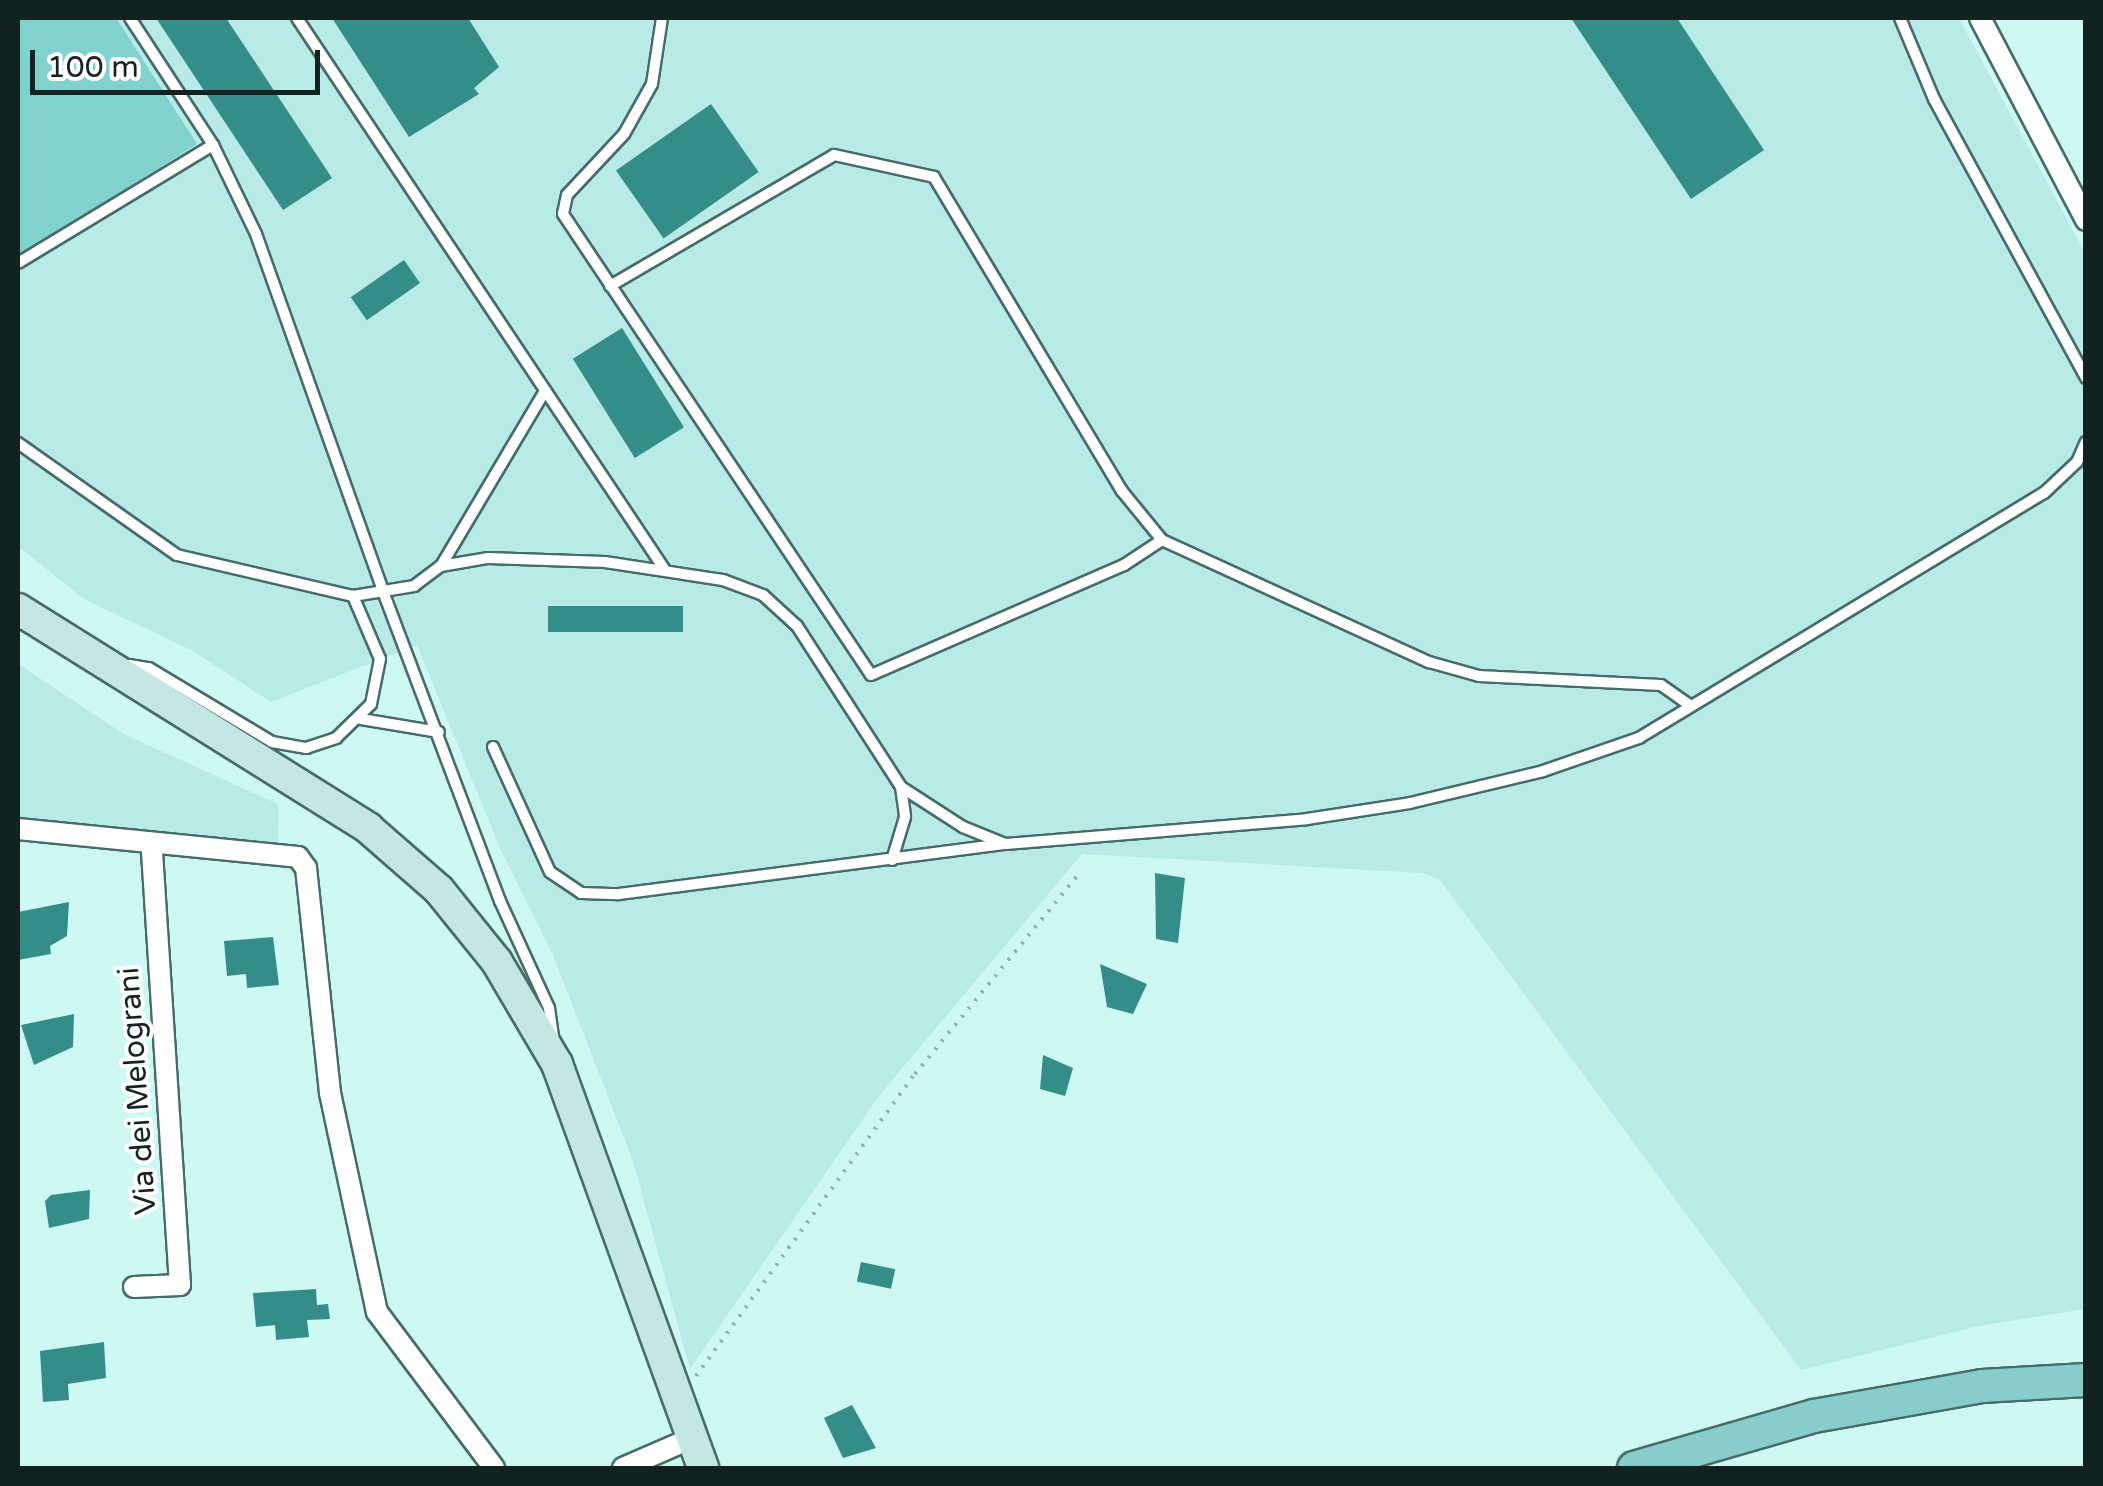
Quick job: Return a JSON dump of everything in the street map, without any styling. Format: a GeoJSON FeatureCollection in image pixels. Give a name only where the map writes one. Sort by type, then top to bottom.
{"type":"FeatureCollection","features":[{"type":"Feature","properties":{"kind":"main road"},"geometry":{"type":"LineString","coordinates":[[18,609],[258,754],[368,828],[439,890],[498,962],[557,1064],[703,1468]]}},
{"type":"Feature","properties":{"kind":"main road"},"geometry":{"type":"LineString","coordinates":[[1634,1468],[1814,1416],[1982,1386],[2086,1380]]}},
{"type":"Feature","properties":{"kind":"street"},"geometry":{"type":"LineString","coordinates":[[1980,18],[2086,220]]}},
{"type":"Feature","properties":{"kind":"street"},"geometry":{"type":"LineString","coordinates":[[18,829],[152,847],[298,857],[306,868],[330,1093],[377,1312],[494,1468]]}},
{"type":"Feature","properties":{"kind":"street","name":"Via dei Melograni"},"geometry":{"type":"LineString","coordinates":[[134,1287],[180,1285],[152,847]]}},
{"type":"Feature","properties":{"kind":"street"},"geometry":{"type":"LineString","coordinates":[[623,1468],[656,1460],[692,1438]]}},
{"type":"Feature","properties":{"kind":"lane"},"geometry":{"type":"LineString","coordinates":[[130,18],[212,146],[256,234],[384,594],[500,901],[549,1008],[557,1064]]}},
{"type":"Feature","properties":{"kind":"lane"},"geometry":{"type":"LineString","coordinates":[[297,18],[665,570]]}},
{"type":"Feature","properties":{"kind":"lane"},"geometry":{"type":"LineString","coordinates":[[662,18],[652,84],[624,134],[567,195],[562,214],[871,675],[1124,565],[1162,540]]}},
{"type":"Feature","properties":{"kind":"lane"},"geometry":{"type":"LineString","coordinates":[[1900,18],[1934,100],[2086,378]]}},
{"type":"Feature","properties":{"kind":"lane"},"geometry":{"type":"LineString","coordinates":[[18,264],[212,146]]}},
{"type":"Feature","properties":{"kind":"lane"},"geometry":{"type":"LineString","coordinates":[[610,286],[834,155],[934,177],[1122,491],[1162,540],[1430,662],[1479,676],[1661,684],[1690,705]]}},
{"type":"Feature","properties":{"kind":"lane"},"geometry":{"type":"LineString","coordinates":[[18,444],[177,555],[352,596],[384,594],[414,586],[441,566],[546,390]]}},
{"type":"Feature","properties":{"kind":"lane"},"geometry":{"type":"LineString","coordinates":[[493,747],[550,872],[581,892],[619,894],[1006,844],[1307,819],[1410,802],[1542,771],[1622,744],[2044,493],[2077,462],[2086,442]]}},
{"type":"Feature","properties":{"kind":"lane"},"geometry":{"type":"LineString","coordinates":[[441,566],[488,558],[665,570],[763,595],[797,626],[901,787],[963,827],[1006,844]]}},
{"type":"Feature","properties":{"kind":"lane"},"geometry":{"type":"LineString","coordinates":[[99,661],[149,668],[272,742],[306,748],[336,738],[362,718],[372,704],[380,659],[352,596]]}},
{"type":"Feature","properties":{"kind":"lane"},"geometry":{"type":"LineString","coordinates":[[362,718],[439,732]]}},
{"type":"Feature","properties":{"kind":"lane"},"geometry":{"type":"LineString","coordinates":[[892,860],[905,817],[901,787]]}},
{"type":"Feature","properties":{"kind":"path"},"geometry":{"type":"LineString","coordinates":[[679,1400],[915,1074],[1078,876]]}},
{"type":"Feature","properties":{"kind":"shaded area"},"geometry":{"type":"Polygon","coordinates":[[[18,18],[1959,18],[2085,253],[2085,1309],[1979,1326],[1801,1370],[1440,880],[1423,873],[1082,854],[879,1096],[690,1369],[633,1161],[553,955],[500,848],[417,645],[271,702],[193,651],[84,599],[18,546],[18,18]]]}},
{"type":"Feature","properties":{"kind":"shaded area"},"geometry":{"type":"Polygon","coordinates":[[[18,18],[116,18],[197,144],[18,256],[18,18]]]}},
{"type":"Feature","properties":{"kind":"shaded area"},"geometry":{"type":"Polygon","coordinates":[[[18,664],[124,734],[278,804],[279,848],[18,823],[18,664]]]}},
{"type":"Feature","properties":{"kind":"building"},"geometry":{"type":"Polygon","coordinates":[[[156,18],[226,18],[332,178],[283,210],[156,18]]]}},
{"type":"Feature","properties":{"kind":"building"},"geometry":{"type":"Polygon","coordinates":[[[332,18],[468,18],[499,67],[474,88],[479,94],[409,137],[332,18]]]}},
{"type":"Feature","properties":{"kind":"building"},"geometry":{"type":"Polygon","coordinates":[[[1571,18],[1677,18],[1764,150],[1691,199],[1571,18]]]}},
{"type":"Feature","properties":{"kind":"building"},"geometry":{"type":"Polygon","coordinates":[[[711,104],[759,172],[664,239],[616,171],[711,104]]]}},
{"type":"Feature","properties":{"kind":"building"},"geometry":{"type":"Polygon","coordinates":[[[404,260],[420,283],[367,320],[351,297],[404,260]]]}},
{"type":"Feature","properties":{"kind":"building"},"geometry":{"type":"Polygon","coordinates":[[[622,328],[684,427],[635,458],[573,359],[622,328]]]}},
{"type":"Feature","properties":{"kind":"building"},"geometry":{"type":"Polygon","coordinates":[[[548,606],[683,606],[683,632],[548,632],[548,606]]]}},
{"type":"Feature","properties":{"kind":"building"},"geometry":{"type":"Polygon","coordinates":[[[1155,873],[1185,878],[1178,943],[1156,939],[1155,873]]]}},
{"type":"Feature","properties":{"kind":"building"},"geometry":{"type":"Polygon","coordinates":[[[69,902],[67,936],[50,946],[51,954],[18,960],[18,912],[69,902]]]}},
{"type":"Feature","properties":{"kind":"building"},"geometry":{"type":"Polygon","coordinates":[[[273,937],[279,985],[247,988],[246,974],[227,976],[224,941],[273,937]]]}},
{"type":"Feature","properties":{"kind":"building"},"geometry":{"type":"Polygon","coordinates":[[[1100,964],[1147,984],[1133,1014],[1107,1007],[1100,964]]]}},
{"type":"Feature","properties":{"kind":"building"},"geometry":{"type":"Polygon","coordinates":[[[74,1014],[73,1047],[34,1065],[21,1025],[74,1014]]]}},
{"type":"Feature","properties":{"kind":"building"},"geometry":{"type":"Polygon","coordinates":[[[1043,1055],[1073,1068],[1065,1096],[1040,1089],[1043,1055]]]}},
{"type":"Feature","properties":{"kind":"building"},"geometry":{"type":"Polygon","coordinates":[[[90,1190],[89,1219],[49,1228],[45,1201],[51,1195],[90,1190]]]}},
{"type":"Feature","properties":{"kind":"building"},"geometry":{"type":"Polygon","coordinates":[[[861,1262],[895,1269],[891,1289],[857,1282],[861,1262]]]}},
{"type":"Feature","properties":{"kind":"building"},"geometry":{"type":"Polygon","coordinates":[[[316,1289],[317,1305],[328,1304],[330,1319],[307,1320],[309,1337],[276,1340],[275,1325],[256,1327],[253,1293],[316,1289]]]}},
{"type":"Feature","properties":{"kind":"building"},"geometry":{"type":"Polygon","coordinates":[[[104,1342],[106,1378],[68,1384],[69,1400],[43,1402],[40,1351],[104,1342]]]}},
{"type":"Feature","properties":{"kind":"building"},"geometry":{"type":"Polygon","coordinates":[[[852,1405],[876,1448],[843,1458],[824,1418],[852,1405]]]}}]}
